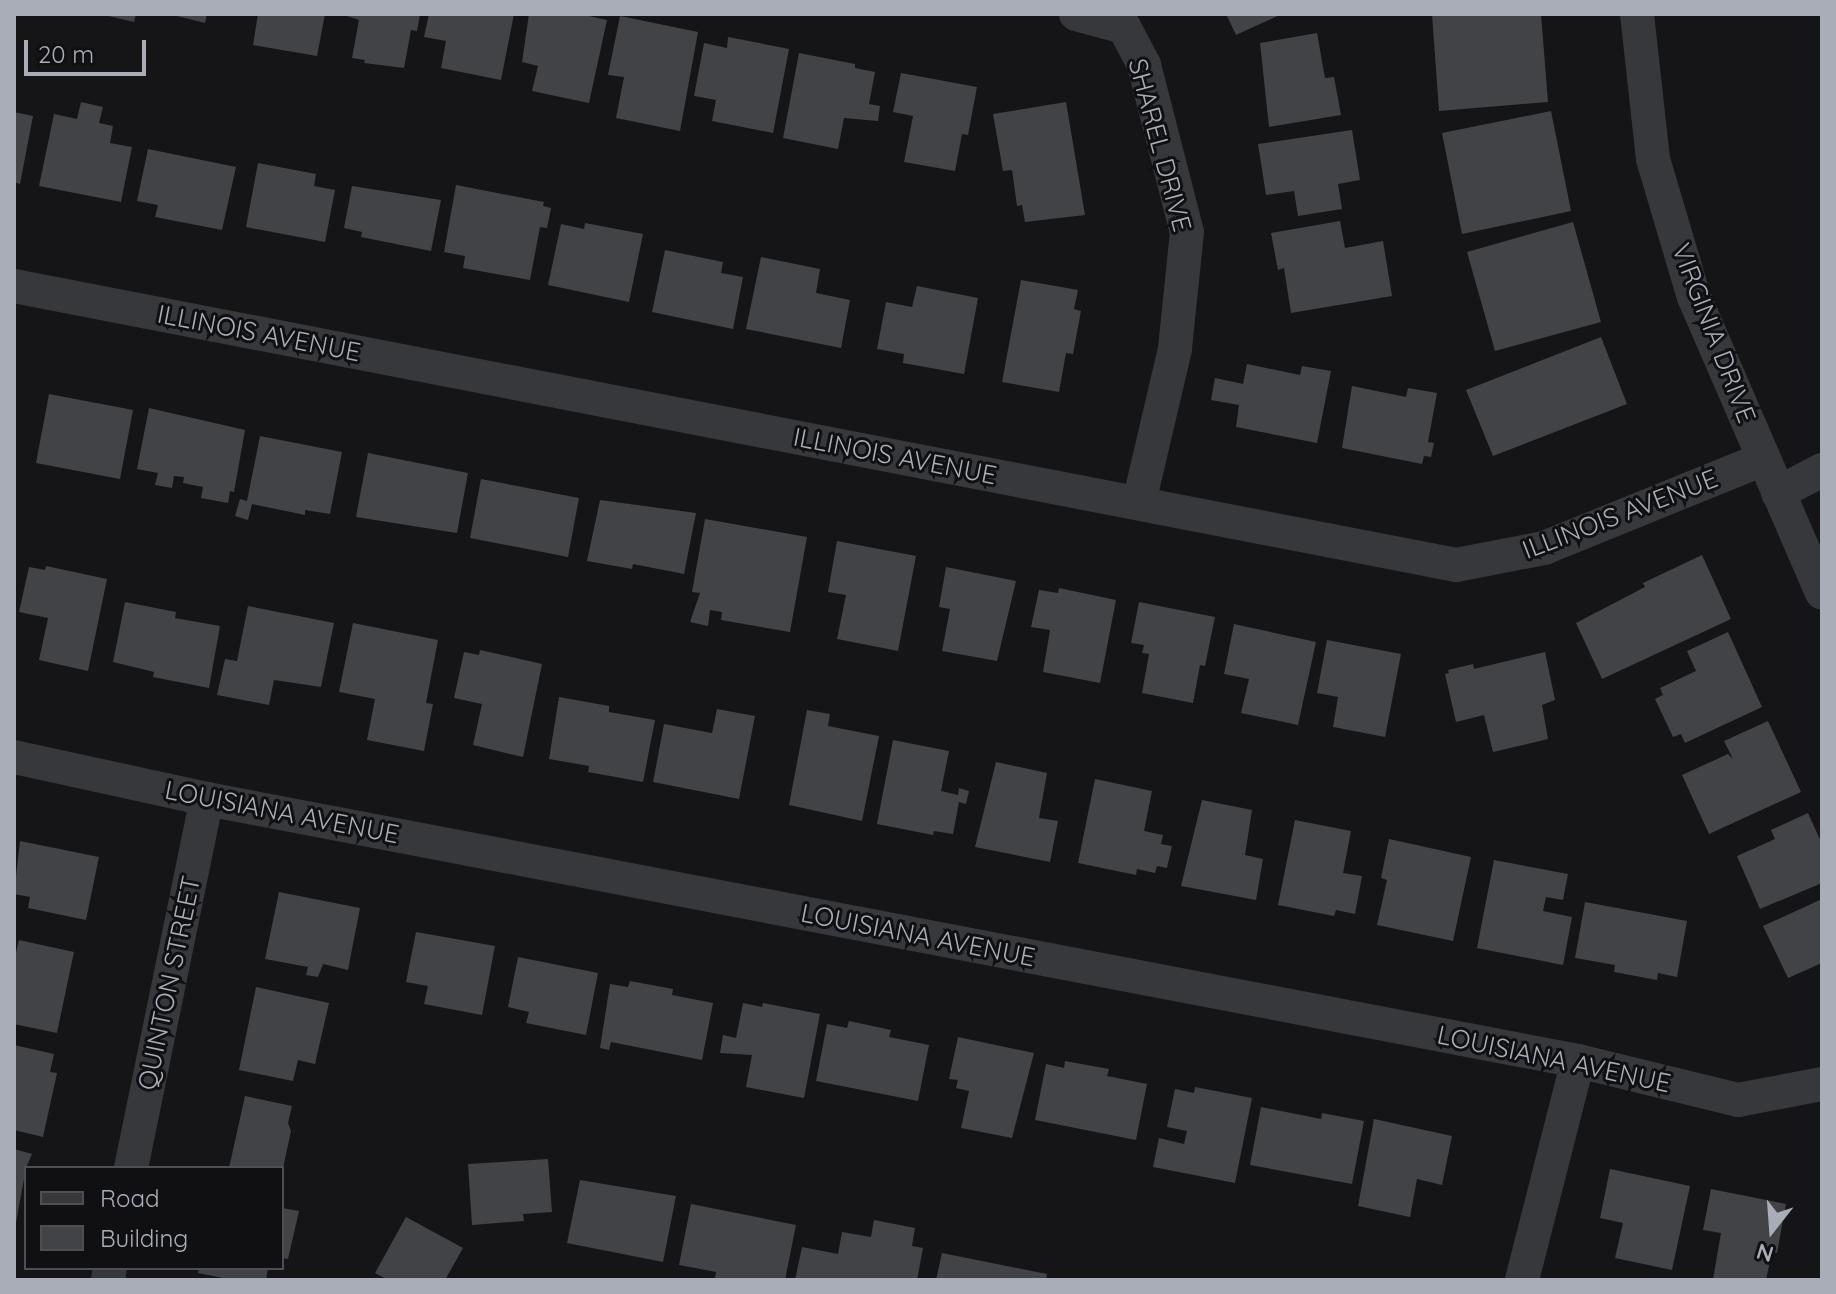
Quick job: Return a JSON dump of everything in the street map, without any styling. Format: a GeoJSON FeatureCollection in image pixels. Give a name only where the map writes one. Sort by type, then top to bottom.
{"type":"FeatureCollection","features":[{"type":"Feature","properties":{"kind":"street","name":"SHAREL DRIVE"},"geometry":{"type":"LineString","coordinates":[[1076,14],[1124,27],[1144,65],[1187,232],[1175,349],[1139,502]]}},
{"type":"Feature","properties":{"kind":"street","name":"VIRGINIA DRIVE"},"geometry":{"type":"LineString","coordinates":[[1637,14],[1653,159],[1694,297],[1822,593]]}},
{"type":"Feature","properties":{"kind":"street","name":"ILLINOIS AVENUE"},"geometry":{"type":"LineString","coordinates":[[14,286],[1456,565],[1544,548],[1763,459]]}},
{"type":"Feature","properties":{"kind":"street"},"geometry":{"type":"LineString","coordinates":[[1778,493],[1822,470]]}},
{"type":"Feature","properties":{"kind":"street","name":"LOUISIANA AVENUE"},"geometry":{"type":"LineString","coordinates":[[14,757],[207,799],[1578,1061],[1738,1100],[1822,1084]]}},
{"type":"Feature","properties":{"kind":"street","name":"QUINTON STREET"},"geometry":{"type":"LineString","coordinates":[[131,1166],[207,799]]}},
{"type":"Feature","properties":{"kind":"street"},"geometry":{"type":"LineString","coordinates":[[1522,1280],[1578,1061]]}},
{"type":"Feature","properties":{"kind":"building"},"geometry":{"type":"Polygon","coordinates":[[[100,14],[136,14],[134,22],[100,14]]]}},
{"type":"Feature","properties":{"kind":"building"},"geometry":{"type":"Polygon","coordinates":[[[169,14],[207,14],[205,23],[169,14]]]}},
{"type":"Feature","properties":{"kind":"building"},"geometry":{"type":"Polygon","coordinates":[[[258,14],[325,14],[317,56],[253,45],[258,14]]]}},
{"type":"Feature","properties":{"kind":"building"},"geometry":{"type":"Polygon","coordinates":[[[341,14],[420,14],[417,31],[411,30],[404,68],[364,63],[365,60],[352,58],[359,20],[341,14]]]}},
{"type":"Feature","properties":{"kind":"building"},"geometry":{"type":"Polygon","coordinates":[[[429,14],[514,14],[501,80],[441,68],[446,41],[424,37],[429,14]]]}},
{"type":"Feature","properties":{"kind":"building"},"geometry":{"type":"Polygon","coordinates":[[[529,14],[580,14],[607,20],[589,103],[532,91],[538,66],[522,62],[529,14]]]}},
{"type":"Feature","properties":{"kind":"building"},"geometry":{"type":"Polygon","coordinates":[[[1226,14],[1282,14],[1236,35],[1226,14]]]}},
{"type":"Feature","properties":{"kind":"building"},"geometry":{"type":"Polygon","coordinates":[[[1432,14],[1541,14],[1548,102],[1439,111],[1432,14]]]}},
{"type":"Feature","properties":{"kind":"building"},"geometry":{"type":"Polygon","coordinates":[[[620,16],[698,32],[680,131],[616,118],[624,77],[608,75],[620,16]]]}},
{"type":"Feature","properties":{"kind":"building"},"geometry":{"type":"Polygon","coordinates":[[[1317,33],[1325,78],[1334,77],[1341,115],[1269,127],[1260,43],[1317,33]]]}},
{"type":"Feature","properties":{"kind":"building"},"geometry":{"type":"Polygon","coordinates":[[[728,37],[789,49],[773,133],[712,121],[716,100],[694,96],[704,43],[727,48],[728,37]]]}},
{"type":"Feature","properties":{"kind":"building"},"geometry":{"type":"Polygon","coordinates":[[[799,53],[855,64],[855,68],[875,72],[869,104],[880,106],[878,121],[844,118],[838,149],[783,138],[799,53]]]}},
{"type":"Feature","properties":{"kind":"building"},"geometry":{"type":"Polygon","coordinates":[[[901,73],[977,87],[968,135],[962,134],[955,171],[904,162],[913,116],[893,112],[901,73]]]}},
{"type":"Feature","properties":{"kind":"building"},"geometry":{"type":"Polygon","coordinates":[[[81,102],[103,107],[99,123],[113,126],[110,143],[132,147],[121,202],[39,186],[54,114],[77,119],[81,102]]]}},
{"type":"Feature","properties":{"kind":"building"},"geometry":{"type":"Polygon","coordinates":[[[1066,102],[1085,215],[1025,222],[1022,205],[1017,206],[1012,170],[1003,171],[993,114],[1066,102]]]}},
{"type":"Feature","properties":{"kind":"building"},"geometry":{"type":"Polygon","coordinates":[[[1551,111],[1571,211],[1462,234],[1442,133],[1551,111]]]}},
{"type":"Feature","properties":{"kind":"building"},"geometry":{"type":"Polygon","coordinates":[[[14,112],[33,116],[20,184],[14,182],[14,112]]]}},
{"type":"Feature","properties":{"kind":"building"},"geometry":{"type":"Polygon","coordinates":[[[1352,130],[1360,180],[1338,184],[1342,209],[1298,216],[1294,191],[1266,195],[1258,144],[1352,130]]]}},
{"type":"Feature","properties":{"kind":"building"},"geometry":{"type":"Polygon","coordinates":[[[148,149],[236,167],[222,230],[155,217],[158,205],[137,201],[148,149]]]}},
{"type":"Feature","properties":{"kind":"building"},"geometry":{"type":"Polygon","coordinates":[[[258,163],[316,174],[314,186],[335,190],[325,242],[246,227],[258,163]]]}},
{"type":"Feature","properties":{"kind":"building"},"geometry":{"type":"Polygon","coordinates":[[[456,185],[544,202],[543,206],[551,208],[547,228],[540,227],[530,280],[463,268],[465,256],[444,252],[456,185]]]}},
{"type":"Feature","properties":{"kind":"building"},"geometry":{"type":"Polygon","coordinates":[[[352,186],[441,200],[431,251],[361,237],[362,232],[344,228],[352,186]]]}},
{"type":"Feature","properties":{"kind":"building"},"geometry":{"type":"Polygon","coordinates":[[[1340,221],[1345,248],[1383,241],[1392,296],[1291,313],[1284,268],[1278,270],[1271,233],[1340,221]]]}},
{"type":"Feature","properties":{"kind":"building"},"geometry":{"type":"Polygon","coordinates":[[[1573,222],[1601,322],[1495,351],[1467,252],[1573,222]]]}},
{"type":"Feature","properties":{"kind":"building"},"geometry":{"type":"Polygon","coordinates":[[[585,223],[643,234],[629,302],[548,285],[561,224],[584,229],[585,223]]]}},
{"type":"Feature","properties":{"kind":"building"},"geometry":{"type":"Polygon","coordinates":[[[665,250],[723,262],[721,273],[743,277],[733,329],[652,312],[665,250]]]}},
{"type":"Feature","properties":{"kind":"building"},"geometry":{"type":"Polygon","coordinates":[[[761,257],[820,269],[816,293],[850,300],[841,348],[746,329],[761,257]]]}},
{"type":"Feature","properties":{"kind":"building"},"geometry":{"type":"Polygon","coordinates":[[[1021,280],[1078,290],[1074,309],[1081,311],[1073,354],[1066,353],[1059,392],[1002,382],[1021,280]]]}},
{"type":"Feature","properties":{"kind":"building"},"geometry":{"type":"Polygon","coordinates":[[[917,286],[978,298],[964,374],[903,363],[904,354],[877,349],[886,302],[912,307],[917,286]]]}},
{"type":"Feature","properties":{"kind":"building"},"geometry":{"type":"Polygon","coordinates":[[[1601,337],[1627,404],[1493,456],[1466,390],[1601,337]]]}},
{"type":"Feature","properties":{"kind":"building"},"geometry":{"type":"Polygon","coordinates":[[[1247,364],[1300,375],[1302,366],[1331,371],[1317,443],[1236,427],[1239,405],[1211,400],[1215,378],[1243,384],[1247,364]]]}},
{"type":"Feature","properties":{"kind":"building"},"geometry":{"type":"Polygon","coordinates":[[[1352,386],[1406,397],[1408,388],[1437,393],[1428,442],[1434,443],[1431,457],[1424,456],[1422,464],[1342,448],[1352,386]]]}},
{"type":"Feature","properties":{"kind":"building"},"geometry":{"type":"Polygon","coordinates":[[[49,394],[133,410],[120,479],[36,463],[49,394]]]}},
{"type":"Feature","properties":{"kind":"building"},"geometry":{"type":"Polygon","coordinates":[[[149,408],[245,430],[234,492],[230,491],[228,503],[201,498],[203,487],[183,483],[184,477],[174,476],[172,488],[155,485],[158,473],[137,469],[149,408]]]}},
{"type":"Feature","properties":{"kind":"building"},"geometry":{"type":"Polygon","coordinates":[[[260,436],[342,452],[330,514],[305,510],[305,515],[252,504],[248,520],[235,516],[240,499],[247,501],[260,436]]]}},
{"type":"Feature","properties":{"kind":"building"},"geometry":{"type":"Polygon","coordinates":[[[368,453],[468,473],[457,533],[356,517],[368,453]]]}},
{"type":"Feature","properties":{"kind":"building"},"geometry":{"type":"Polygon","coordinates":[[[481,479],[579,498],[568,557],[470,538],[481,479]]]}},
{"type":"Feature","properties":{"kind":"building"},"geometry":{"type":"Polygon","coordinates":[[[600,500],[696,513],[684,574],[633,564],[632,569],[587,561],[600,500]]]}},
{"type":"Feature","properties":{"kind":"building"},"geometry":{"type":"Polygon","coordinates":[[[705,519],[807,537],[790,632],[721,620],[722,612],[710,610],[708,626],[690,622],[700,593],[692,592],[705,519]]]}},
{"type":"Feature","properties":{"kind":"building"},"geometry":{"type":"Polygon","coordinates":[[[837,541],[916,556],[898,651],[837,639],[846,595],[828,592],[837,541]]]}},
{"type":"Feature","properties":{"kind":"building"},"geometry":{"type":"Polygon","coordinates":[[[1702,555],[1731,619],[1602,679],[1576,623],[1645,587],[1643,583],[1702,555]]]}},
{"type":"Feature","properties":{"kind":"building"},"geometry":{"type":"Polygon","coordinates":[[[46,566],[107,579],[88,671],[39,660],[48,618],[19,612],[29,567],[45,570],[46,566]]]}},
{"type":"Feature","properties":{"kind":"building"},"geometry":{"type":"Polygon","coordinates":[[[946,567],[1016,581],[997,661],[942,651],[950,609],[939,607],[946,567]]]}},
{"type":"Feature","properties":{"kind":"building"},"geometry":{"type":"Polygon","coordinates":[[[1059,588],[1116,600],[1100,683],[1043,672],[1050,630],[1031,627],[1039,590],[1058,593],[1059,588]]]}},
{"type":"Feature","properties":{"kind":"building"},"geometry":{"type":"Polygon","coordinates":[[[125,602],[176,612],[175,618],[220,626],[209,688],[153,677],[154,672],[113,662],[125,602]]]}},
{"type":"Feature","properties":{"kind":"building"},"geometry":{"type":"Polygon","coordinates":[[[1139,602],[1215,617],[1205,666],[1200,665],[1193,703],[1142,693],[1149,654],[1142,653],[1144,645],[1131,643],[1139,602]]]}},
{"type":"Feature","properties":{"kind":"building"},"geometry":{"type":"Polygon","coordinates":[[[248,606],[334,623],[321,687],[274,680],[269,705],[217,695],[225,659],[237,661],[248,606]]]}},
{"type":"Feature","properties":{"kind":"building"},"geometry":{"type":"Polygon","coordinates":[[[353,623],[438,640],[426,703],[433,704],[424,751],[367,740],[375,699],[339,692],[353,623]]]}},
{"type":"Feature","properties":{"kind":"building"},"geometry":{"type":"Polygon","coordinates":[[[1234,624],[1316,642],[1298,725],[1241,713],[1249,679],[1224,674],[1234,624]]]}},
{"type":"Feature","properties":{"kind":"building"},"geometry":{"type":"Polygon","coordinates":[[[1728,632],[1762,707],[1685,743],[1681,734],[1673,737],[1655,699],[1663,695],[1660,688],[1696,671],[1687,651],[1728,632]]]}},
{"type":"Feature","properties":{"kind":"building"},"geometry":{"type":"Polygon","coordinates":[[[1327,640],[1401,654],[1385,737],[1333,727],[1338,697],[1317,693],[1327,640]]]}},
{"type":"Feature","properties":{"kind":"building"},"geometry":{"type":"Polygon","coordinates":[[[480,650],[542,664],[523,757],[473,745],[482,704],[454,698],[464,652],[479,655],[480,650]]]}},
{"type":"Feature","properties":{"kind":"building"},"geometry":{"type":"Polygon","coordinates":[[[1545,652],[1555,700],[1542,705],[1548,739],[1493,752],[1484,715],[1456,722],[1445,674],[1449,673],[1448,670],[1473,664],[1474,669],[1545,652]]]}},
{"type":"Feature","properties":{"kind":"building"},"geometry":{"type":"Polygon","coordinates":[[[559,697],[609,706],[609,712],[655,720],[643,782],[588,772],[589,766],[549,759],[559,697]]]}},
{"type":"Feature","properties":{"kind":"building"},"geometry":{"type":"Polygon","coordinates":[[[717,709],[755,716],[739,799],[653,782],[664,724],[712,733],[717,709]]]}},
{"type":"Feature","properties":{"kind":"building"},"geometry":{"type":"Polygon","coordinates":[[[807,710],[830,714],[828,726],[879,736],[862,821],[789,805],[807,710]]]}},
{"type":"Feature","properties":{"kind":"building"},"geometry":{"type":"Polygon","coordinates":[[[1768,721],[1801,792],[1709,834],[1682,775],[1728,754],[1733,759],[1724,741],[1768,721]]]}},
{"type":"Feature","properties":{"kind":"building"},"geometry":{"type":"Polygon","coordinates":[[[893,740],[949,751],[941,791],[958,795],[959,788],[969,791],[966,804],[959,802],[953,834],[934,831],[933,835],[877,824],[893,740]]]}},
{"type":"Feature","properties":{"kind":"building"},"geometry":{"type":"Polygon","coordinates":[[[996,762],[1047,773],[1039,818],[1058,821],[1050,862],[975,847],[996,762]]]}},
{"type":"Feature","properties":{"kind":"building"},"geometry":{"type":"Polygon","coordinates":[[[1095,779],[1152,791],[1144,831],[1163,835],[1161,844],[1172,846],[1167,868],[1157,866],[1155,873],[1137,869],[1136,875],[1078,863],[1095,779]]]}},
{"type":"Feature","properties":{"kind":"building"},"geometry":{"type":"Polygon","coordinates":[[[1202,800],[1252,810],[1245,855],[1263,859],[1256,900],[1181,886],[1202,800]]]}},
{"type":"Feature","properties":{"kind":"building"},"geometry":{"type":"Polygon","coordinates":[[[1808,813],[1822,844],[1822,883],[1760,909],[1737,856],[1775,839],[1771,830],[1808,813]]]}},
{"type":"Feature","properties":{"kind":"building"},"geometry":{"type":"Polygon","coordinates":[[[1295,820],[1351,831],[1343,873],[1362,876],[1355,914],[1336,910],[1334,916],[1278,905],[1295,820]]]}},
{"type":"Feature","properties":{"kind":"building"},"geometry":{"type":"Polygon","coordinates":[[[1389,839],[1471,857],[1453,941],[1377,925],[1387,880],[1381,878],[1389,839]]]}},
{"type":"Feature","properties":{"kind":"building"},"geometry":{"type":"Polygon","coordinates":[[[20,841],[99,857],[86,920],[28,908],[30,897],[14,894],[20,841]]]}},
{"type":"Feature","properties":{"kind":"building"},"geometry":{"type":"Polygon","coordinates":[[[1494,860],[1568,874],[1563,900],[1546,897],[1543,911],[1572,917],[1563,965],[1477,948],[1494,860]]]}},
{"type":"Feature","properties":{"kind":"building"},"geometry":{"type":"Polygon","coordinates":[[[279,892],[360,908],[348,970],[323,964],[318,977],[306,975],[308,967],[265,959],[279,892]]]}},
{"type":"Feature","properties":{"kind":"building"},"geometry":{"type":"Polygon","coordinates":[[[1822,899],[1822,963],[1788,978],[1763,926],[1822,899]]]}},
{"type":"Feature","properties":{"kind":"building"},"geometry":{"type":"Polygon","coordinates":[[[1585,902],[1687,921],[1677,977],[1658,973],[1657,980],[1614,972],[1615,965],[1575,958],[1585,902]]]}},
{"type":"Feature","properties":{"kind":"building"},"geometry":{"type":"Polygon","coordinates":[[[416,932],[495,946],[482,1015],[424,1004],[428,986],[406,982],[416,932]]]}},
{"type":"Feature","properties":{"kind":"building"},"geometry":{"type":"Polygon","coordinates":[[[19,940],[74,952],[57,1033],[14,1024],[14,961],[19,940]]]}},
{"type":"Feature","properties":{"kind":"building"},"geometry":{"type":"Polygon","coordinates":[[[518,957],[598,973],[586,1035],[526,1023],[529,1012],[508,1007],[518,957]]]}},
{"type":"Feature","properties":{"kind":"building"},"geometry":{"type":"Polygon","coordinates":[[[630,981],[673,989],[672,995],[713,1003],[702,1060],[611,1042],[609,1050],[600,1048],[610,984],[628,987],[630,981]]]}},
{"type":"Feature","properties":{"kind":"building"},"geometry":{"type":"Polygon","coordinates":[[[256,987],[329,1003],[315,1064],[298,1060],[293,1081],[239,1070],[256,987]]]}},
{"type":"Feature","properties":{"kind":"building"},"geometry":{"type":"Polygon","coordinates":[[[743,1003],[762,1007],[763,1003],[820,1014],[804,1098],[746,1087],[752,1055],[720,1053],[723,1035],[736,1038],[743,1003]]]}},
{"type":"Feature","properties":{"kind":"building"},"geometry":{"type":"Polygon","coordinates":[[[849,1021],[891,1030],[889,1037],[929,1045],[918,1101],[816,1081],[827,1024],[847,1028],[849,1021]]]}},
{"type":"Feature","properties":{"kind":"building"},"geometry":{"type":"Polygon","coordinates":[[[958,1037],[1034,1053],[1012,1138],[961,1128],[969,1091],[956,1088],[958,1080],[949,1079],[958,1037]]]}},
{"type":"Feature","properties":{"kind":"building"},"geometry":{"type":"Polygon","coordinates":[[[14,1045],[54,1054],[50,1072],[57,1073],[43,1137],[14,1130],[14,1045]]]}},
{"type":"Feature","properties":{"kind":"building"},"geometry":{"type":"Polygon","coordinates":[[[1065,1061],[1109,1069],[1107,1076],[1147,1084],[1136,1140],[1035,1120],[1046,1064],[1064,1068],[1065,1061]]]}},
{"type":"Feature","properties":{"kind":"building"},"geometry":{"type":"Polygon","coordinates":[[[1195,1087],[1252,1098],[1235,1183],[1153,1167],[1159,1138],[1184,1144],[1187,1131],[1167,1127],[1175,1089],[1194,1093],[1195,1087]]]}},
{"type":"Feature","properties":{"kind":"building"},"geometry":{"type":"Polygon","coordinates":[[[245,1096],[292,1106],[288,1123],[291,1131],[283,1166],[229,1166],[245,1096]]]}},
{"type":"Feature","properties":{"kind":"building"},"geometry":{"type":"Polygon","coordinates":[[[1261,1107],[1321,1119],[1322,1113],[1364,1121],[1352,1184],[1250,1165],[1261,1107]]]}},
{"type":"Feature","properties":{"kind":"building"},"geometry":{"type":"Polygon","coordinates":[[[1374,1119],[1452,1136],[1442,1185],[1417,1179],[1410,1217],[1358,1206],[1374,1119]]]}},
{"type":"Feature","properties":{"kind":"building"},"geometry":{"type":"Polygon","coordinates":[[[14,1149],[32,1154],[24,1166],[15,1228],[14,1149]]]}},
{"type":"Feature","properties":{"kind":"building"},"geometry":{"type":"Polygon","coordinates":[[[548,1159],[552,1212],[523,1214],[524,1221],[472,1225],[468,1164],[548,1159]]]}},
{"type":"Feature","properties":{"kind":"building"},"geometry":{"type":"Polygon","coordinates":[[[1610,1169],[1690,1186],[1672,1270],[1615,1258],[1623,1223],[1600,1218],[1610,1169]]]}},
{"type":"Feature","properties":{"kind":"building"},"geometry":{"type":"Polygon","coordinates":[[[580,1180],[676,1196],[663,1262],[567,1243],[580,1180]]]}},
{"type":"Feature","properties":{"kind":"building"},"geometry":{"type":"Polygon","coordinates":[[[1711,1189],[1786,1204],[1777,1253],[1772,1252],[1766,1280],[1713,1279],[1721,1233],[1703,1230],[1711,1189]]]}},
{"type":"Feature","properties":{"kind":"building"},"geometry":{"type":"Polygon","coordinates":[[[691,1204],[796,1225],[785,1280],[726,1280],[715,1278],[716,1272],[679,1265],[691,1204]]]}},
{"type":"Feature","properties":{"kind":"building"},"geometry":{"type":"Polygon","coordinates":[[[284,1208],[299,1211],[288,1259],[284,1258],[284,1208]]]}},
{"type":"Feature","properties":{"kind":"building"},"geometry":{"type":"Polygon","coordinates":[[[406,1217],[463,1248],[445,1280],[388,1280],[375,1273],[406,1217]]]}},
{"type":"Feature","properties":{"kind":"building"},"geometry":{"type":"Polygon","coordinates":[[[874,1220],[915,1228],[912,1246],[923,1248],[917,1280],[795,1280],[802,1247],[838,1254],[842,1232],[871,1237],[874,1220]]]}},
{"type":"Feature","properties":{"kind":"building"},"geometry":{"type":"Polygon","coordinates":[[[942,1253],[1047,1274],[1046,1280],[936,1280],[942,1253]]]}},
{"type":"Feature","properties":{"kind":"building"},"geometry":{"type":"Polygon","coordinates":[[[199,1270],[268,1270],[266,1280],[233,1280],[198,1273],[199,1270]]]}}]}
